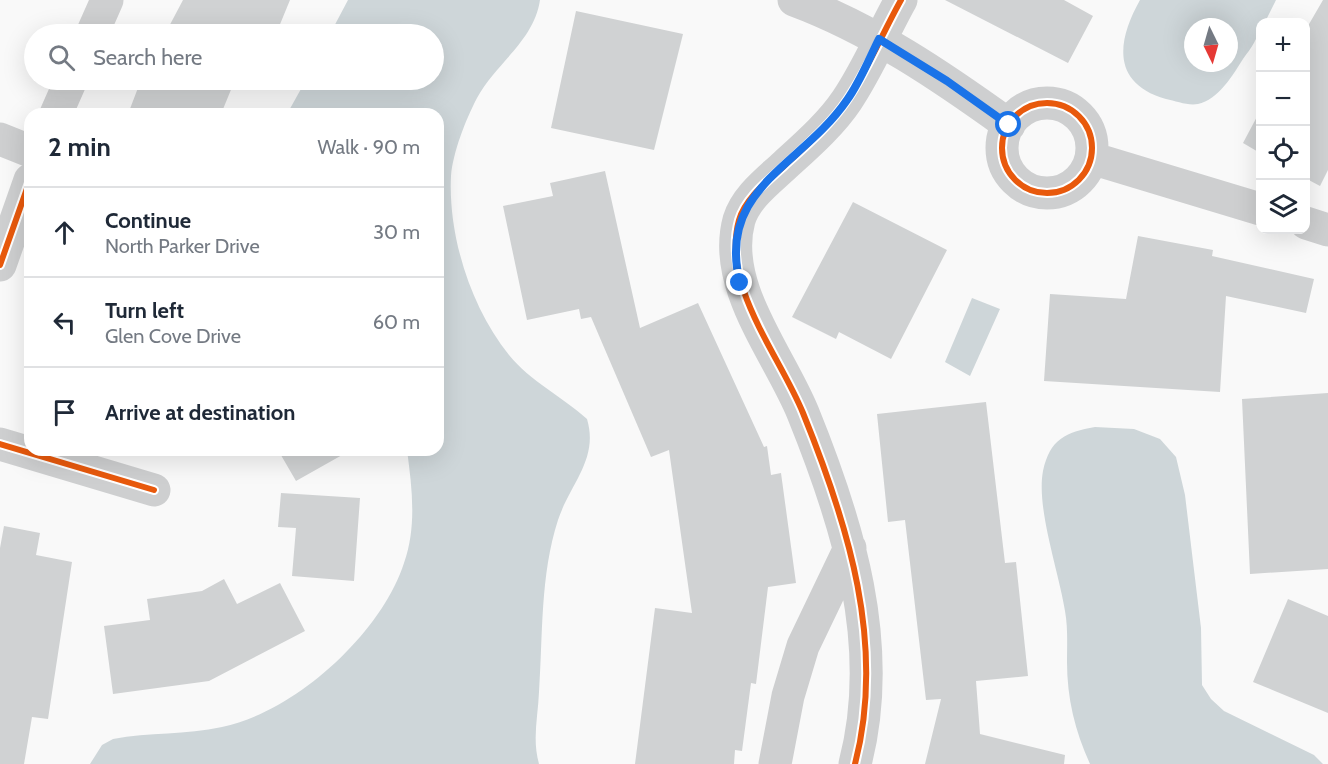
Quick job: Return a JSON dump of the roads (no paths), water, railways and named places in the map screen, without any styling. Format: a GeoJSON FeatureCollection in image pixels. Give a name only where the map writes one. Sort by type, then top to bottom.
{"type":"FeatureCollection","features":[{"type":"Feature","properties":{"kind":"street"},"geometry":{"type":"LineString","coordinates":[[96,24],[107,0]]}},
{"type":"Feature","properties":{"kind":"street"},"geometry":{"type":"LineString","coordinates":[[794,0],[879,39],[947,81],[1009,125]]}},
{"type":"Feature","properties":{"kind":"street"},"geometry":{"type":"LineString","coordinates":[[855,764],[864,730],[867,687],[864,617],[850,548],[837,504],[802,411],[740,283],[735,241],[740,217],[753,195],[816,136],[847,100],[901,0]]}},
{"type":"Feature","properties":{"kind":"street"},"geometry":{"type":"LineString","coordinates":[[59,108],[67,90]]}},
{"type":"Feature","properties":{"kind":"street"},"geometry":{"type":"LineString","coordinates":[[1044,103],[1071,110],[1081,119],[1089,131],[1092,144],[1091,158],[1086,172],[1075,184],[1061,191],[1046,193],[1030,190],[1017,182],[1007,170],[1003,154],[1003,139],[1009,125],[1018,114],[1044,103]]}},
{"type":"Feature","properties":{"kind":"street"},"geometry":{"type":"LineString","coordinates":[[0,139],[24,149]]}},
{"type":"Feature","properties":{"kind":"street"},"geometry":{"type":"LineString","coordinates":[[1091,158],[1256,208]]}},
{"type":"Feature","properties":{"kind":"street"},"geometry":{"type":"LineString","coordinates":[[0,265],[24,197]]}},
{"type":"Feature","properties":{"kind":"street"},"geometry":{"type":"LineString","coordinates":[[1310,225],[1328,230]]}},
{"type":"Feature","properties":{"kind":"street"},"geometry":{"type":"LineString","coordinates":[[0,444],[24,451]]}},
{"type":"Feature","properties":{"kind":"street"},"geometry":{"type":"LineString","coordinates":[[40,456],[154,490]]}},
{"type":"Feature","properties":{"kind":"street"},"geometry":{"type":"LineString","coordinates":[[781,763],[788,696],[802,646],[850,548]]}}]}
